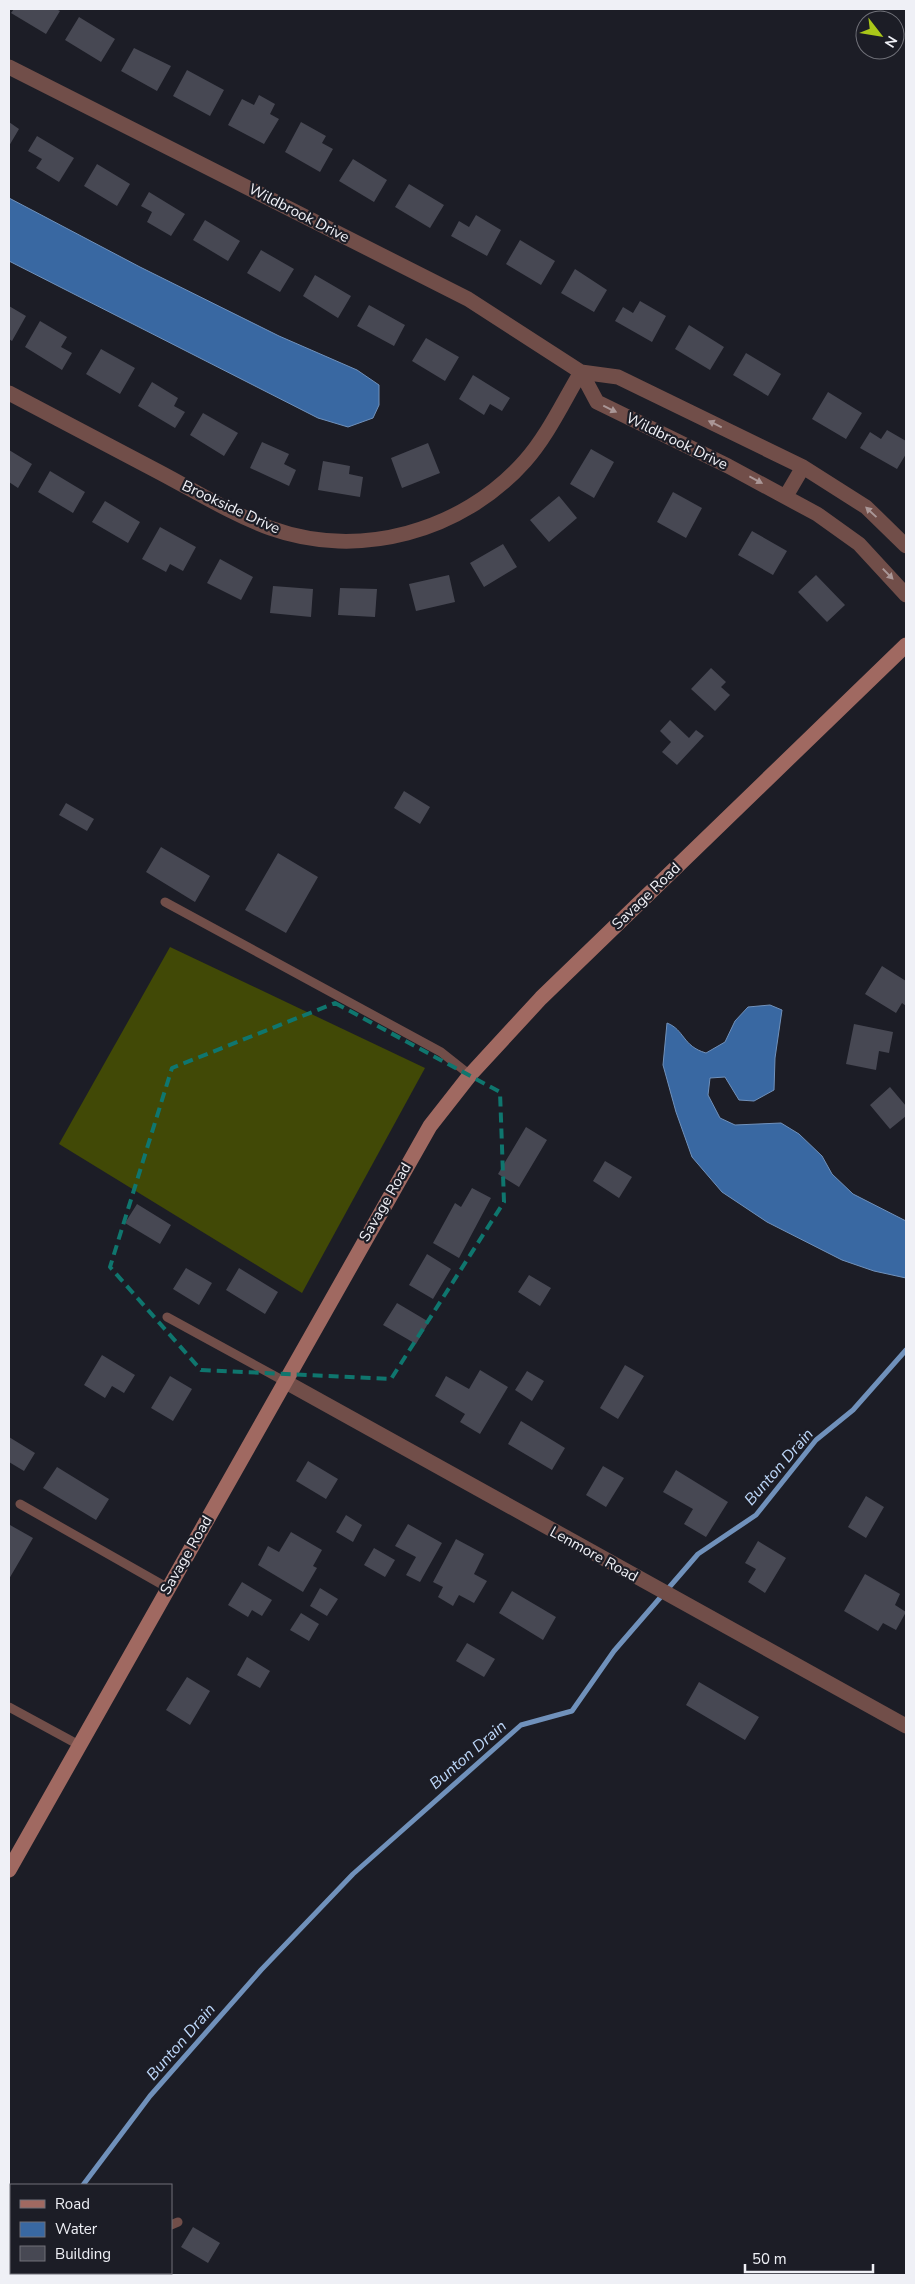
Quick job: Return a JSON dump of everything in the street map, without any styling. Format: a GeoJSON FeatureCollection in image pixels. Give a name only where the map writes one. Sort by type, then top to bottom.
{"type":"FeatureCollection","features":[{"type":"Feature","properties":{"kind":"street","name":"Wildbrook Drive"},"geometry":{"type":"LineString","coordinates":[[9,67],[468,299],[581,372],[618,377],[803,467],[866,507],[906,546]]}},
{"type":"Feature","properties":{"kind":"street","name":"Wildbrook Drive"},"geometry":{"type":"LineString","coordinates":[[581,372],[597,402],[786,496],[817,514],[859,544],[906,595]]}},
{"type":"Feature","properties":{"kind":"street","name":"Brookside Drive"},"geometry":{"type":"LineString","coordinates":[[9,393],[252,520],[305,538],[348,542],[386,539],[418,531],[464,512],[502,485],[525,461],[544,435],[581,372]]}},
{"type":"Feature","properties":{"kind":"street"},"geometry":{"type":"LineString","coordinates":[[786,496],[803,467]]}},
{"type":"Feature","properties":{"kind":"street","name":"Savage Road"},"geometry":{"type":"LineString","coordinates":[[9,1870],[425,1134],[470,1075],[541,998],[906,645]]}},
{"type":"Feature","properties":{"kind":"street","name":"Lenmore Road"},"geometry":{"type":"LineString","coordinates":[[284,1381],[906,1726]]}},
{"type":"Feature","properties":{"kind":"lane"},"geometry":{"type":"LineString","coordinates":[[165,902],[441,1052],[470,1075]]}},
{"type":"Feature","properties":{"kind":"lane"},"geometry":{"type":"LineString","coordinates":[[167,1317],[284,1381]]}},
{"type":"Feature","properties":{"kind":"lane"},"geometry":{"type":"LineString","coordinates":[[20,1504],[168,1588]]}},
{"type":"Feature","properties":{"kind":"lane"},"geometry":{"type":"LineString","coordinates":[[9,1707],[79,1745]]}},
{"type":"Feature","properties":{"kind":"highlighted area"},"geometry":{"type":"Polygon","coordinates":[[[335,1003],[500,1092],[504,1202],[391,1379],[201,1370],[110,1267],[172,1068],[335,1003]]]}},
{"type":"Feature","properties":{"kind":"green space"},"geometry":{"type":"Polygon","coordinates":[[[170,947],[425,1068],[302,1293],[59,1144],[170,947]]]}},
{"type":"Feature","properties":{"kind":"water"},"geometry":{"type":"Polygon","coordinates":[[[9,198],[140,267],[279,336],[357,370],[379,385],[379,405],[373,418],[348,427],[318,418],[9,261],[9,198]]]}},
{"type":"Feature","properties":{"kind":"water"},"geometry":{"type":"Polygon","coordinates":[[[770,1005],[782,1010],[775,1058],[774,1090],[754,1101],[739,1100],[725,1077],[710,1078],[708,1095],[720,1118],[735,1125],[781,1123],[799,1134],[822,1156],[832,1174],[853,1194],[906,1221],[906,1278],[874,1271],[842,1260],[767,1222],[722,1192],[692,1157],[676,1112],[663,1065],[667,1023],[673,1026],[692,1046],[706,1053],[725,1042],[735,1021],[748,1007],[770,1005]]]}},
{"type":"Feature","properties":{"kind":"building"},"geometry":{"type":"Polygon","coordinates":[[[14,9],[56,9],[60,11],[46,34],[11,13],[14,9]]]}},
{"type":"Feature","properties":{"kind":"building"},"geometry":{"type":"Polygon","coordinates":[[[79,17],[115,39],[101,62],[65,40],[79,17]]]}},
{"type":"Feature","properties":{"kind":"building"},"geometry":{"type":"Polygon","coordinates":[[[134,48],[171,66],[157,91],[121,71],[134,48]]]}},
{"type":"Feature","properties":{"kind":"building"},"geometry":{"type":"Polygon","coordinates":[[[187,70],[224,90],[210,116],[173,96],[187,70]]]}},
{"type":"Feature","properties":{"kind":"building"},"geometry":{"type":"Polygon","coordinates":[[[259,95],[275,104],[270,114],[279,119],[264,144],[228,125],[242,99],[254,105],[259,95]]]}},
{"type":"Feature","properties":{"kind":"building"},"geometry":{"type":"Polygon","coordinates":[[[9,122],[19,129],[9,146],[9,122]]]}},
{"type":"Feature","properties":{"kind":"building"},"geometry":{"type":"Polygon","coordinates":[[[301,122],[326,136],[322,143],[333,149],[320,172],[285,152],[301,122]]]}},
{"type":"Feature","properties":{"kind":"building"},"geometry":{"type":"Polygon","coordinates":[[[37,136],[74,158],[59,182],[36,168],[42,159],[28,151],[37,136]]]}},
{"type":"Feature","properties":{"kind":"building"},"geometry":{"type":"Polygon","coordinates":[[[353,159],[387,180],[374,202],[339,181],[353,159]]]}},
{"type":"Feature","properties":{"kind":"building"},"geometry":{"type":"Polygon","coordinates":[[[97,164],[130,184],[117,206],[84,186],[97,164]]]}},
{"type":"Feature","properties":{"kind":"building"},"geometry":{"type":"Polygon","coordinates":[[[409,184],[444,205],[430,228],[395,207],[409,184]]]}},
{"type":"Feature","properties":{"kind":"building"},"geometry":{"type":"Polygon","coordinates":[[[149,192],[185,214],[171,236],[147,222],[152,212],[141,206],[149,192]]]}},
{"type":"Feature","properties":{"kind":"building"},"geometry":{"type":"Polygon","coordinates":[[[476,215],[501,230],[487,256],[451,236],[459,221],[469,227],[476,215]]]}},
{"type":"Feature","properties":{"kind":"building"},"geometry":{"type":"Polygon","coordinates":[[[205,220],[240,241],[228,261],[193,240],[205,220]]]}},
{"type":"Feature","properties":{"kind":"building"},"geometry":{"type":"Polygon","coordinates":[[[520,240],[555,261],[541,285],[506,264],[520,240]]]}},
{"type":"Feature","properties":{"kind":"building"},"geometry":{"type":"Polygon","coordinates":[[[261,250],[294,269],[280,292],[247,273],[261,250]]]}},
{"type":"Feature","properties":{"kind":"building"},"geometry":{"type":"Polygon","coordinates":[[[575,269],[607,290],[594,312],[561,293],[575,269]]]}},
{"type":"Feature","properties":{"kind":"building"},"geometry":{"type":"Polygon","coordinates":[[[315,275],[351,296],[338,318],[303,296],[315,275]]]}},
{"type":"Feature","properties":{"kind":"building"},"geometry":{"type":"Polygon","coordinates":[[[640,301],[666,316],[652,342],[615,321],[623,307],[633,313],[640,301]]]}},
{"type":"Feature","properties":{"kind":"building"},"geometry":{"type":"Polygon","coordinates":[[[369,305],[405,325],[394,346],[357,326],[369,305]]]}},
{"type":"Feature","properties":{"kind":"building"},"geometry":{"type":"Polygon","coordinates":[[[9,306],[26,316],[12,341],[9,339],[9,306]]]}},
{"type":"Feature","properties":{"kind":"building"},"geometry":{"type":"Polygon","coordinates":[[[40,321],[67,337],[61,347],[72,353],[62,370],[25,347],[40,321]]]}},
{"type":"Feature","properties":{"kind":"building"},"geometry":{"type":"Polygon","coordinates":[[[689,325],[724,347],[710,370],[675,349],[689,325]]]}},
{"type":"Feature","properties":{"kind":"building"},"geometry":{"type":"Polygon","coordinates":[[[426,338],[459,357],[445,381],[412,361],[426,338]]]}},
{"type":"Feature","properties":{"kind":"building"},"geometry":{"type":"Polygon","coordinates":[[[101,349],[135,368],[120,394],[86,374],[101,349]]]}},
{"type":"Feature","properties":{"kind":"building"},"geometry":{"type":"Polygon","coordinates":[[[746,353],[781,374],[768,396],[733,375],[746,353]]]}},
{"type":"Feature","properties":{"kind":"building"},"geometry":{"type":"Polygon","coordinates":[[[473,375],[510,398],[502,411],[490,404],[484,415],[459,399],[473,375]]]}},
{"type":"Feature","properties":{"kind":"building"},"geometry":{"type":"Polygon","coordinates":[[[152,382],[178,398],[174,406],[185,412],[175,428],[138,406],[152,382]]]}},
{"type":"Feature","properties":{"kind":"building"},"geometry":{"type":"Polygon","coordinates":[[[828,392],[862,413],[846,439],[812,419],[828,392]]]}},
{"type":"Feature","properties":{"kind":"building"},"geometry":{"type":"Polygon","coordinates":[[[203,413],[238,433],[224,456],[190,435],[203,413]]]}},
{"type":"Feature","properties":{"kind":"building"},"geometry":{"type":"Polygon","coordinates":[[[887,430],[906,441],[906,454],[897,469],[860,448],[870,432],[881,439],[887,430]]]}},
{"type":"Feature","properties":{"kind":"building"},"geometry":{"type":"Polygon","coordinates":[[[262,442],[289,454],[284,464],[296,470],[289,486],[250,468],[262,442]]]}},
{"type":"Feature","properties":{"kind":"building"},"geometry":{"type":"Polygon","coordinates":[[[428,443],[440,473],[402,488],[391,458],[428,443]]]}},
{"type":"Feature","properties":{"kind":"building"},"geometry":{"type":"Polygon","coordinates":[[[591,449],[614,462],[594,498],[570,484],[591,449]]]}},
{"type":"Feature","properties":{"kind":"building"},"geometry":{"type":"Polygon","coordinates":[[[9,450],[32,464],[18,488],[9,482],[9,450]]]}},
{"type":"Feature","properties":{"kind":"building"},"geometry":{"type":"Polygon","coordinates":[[[323,461],[350,466],[349,474],[363,477],[360,497],[318,490],[323,461]]]}},
{"type":"Feature","properties":{"kind":"building"},"geometry":{"type":"Polygon","coordinates":[[[50,471],[85,492],[73,513],[38,492],[50,471]]]}},
{"type":"Feature","properties":{"kind":"building"},"geometry":{"type":"Polygon","coordinates":[[[673,492],[702,508],[686,538],[657,522],[673,492]]]}},
{"type":"Feature","properties":{"kind":"building"},"geometry":{"type":"Polygon","coordinates":[[[559,496],[577,518],[549,542],[530,520],[559,496]]]}},
{"type":"Feature","properties":{"kind":"building"},"geometry":{"type":"Polygon","coordinates":[[[105,501],[140,522],[128,543],[92,522],[105,501]]]}},
{"type":"Feature","properties":{"kind":"building"},"geometry":{"type":"Polygon","coordinates":[[[160,527],[196,547],[183,571],[170,564],[166,572],[142,559],[160,527]]]}},
{"type":"Feature","properties":{"kind":"building"},"geometry":{"type":"Polygon","coordinates":[[[752,531],[787,551],[773,575],[738,555],[752,531]]]}},
{"type":"Feature","properties":{"kind":"building"},"geometry":{"type":"Polygon","coordinates":[[[503,544],[517,567],[484,587],[470,563],[503,544]]]}},
{"type":"Feature","properties":{"kind":"building"},"geometry":{"type":"Polygon","coordinates":[[[220,559],[253,577],[241,600],[207,583],[220,559]]]}},
{"type":"Feature","properties":{"kind":"building"},"geometry":{"type":"Polygon","coordinates":[[[449,575],[455,602],[416,611],[409,584],[449,575]]]}},
{"type":"Feature","properties":{"kind":"building"},"geometry":{"type":"Polygon","coordinates":[[[816,575],[845,605],[827,622],[798,592],[816,575]]]}},
{"type":"Feature","properties":{"kind":"building"},"geometry":{"type":"Polygon","coordinates":[[[273,586],[313,589],[311,617],[270,613],[273,586]]]}},
{"type":"Feature","properties":{"kind":"building"},"geometry":{"type":"Polygon","coordinates":[[[340,588],[377,589],[375,617],[338,615],[340,588]]]}},
{"type":"Feature","properties":{"kind":"building"},"geometry":{"type":"Polygon","coordinates":[[[711,668],[726,682],[721,687],[730,695],[715,711],[691,689],[711,668]]]}},
{"type":"Feature","properties":{"kind":"building"},"geometry":{"type":"Polygon","coordinates":[[[670,720],[689,738],[696,730],[704,736],[677,765],[662,752],[671,742],[660,731],[670,720]]]}},
{"type":"Feature","properties":{"kind":"building"},"geometry":{"type":"Polygon","coordinates":[[[404,791],[430,807],[420,824],[394,808],[404,791]]]}},
{"type":"Feature","properties":{"kind":"building"},"geometry":{"type":"Polygon","coordinates":[[[66,803],[94,819],[87,831],[59,815],[66,803]]]}},
{"type":"Feature","properties":{"kind":"building"},"geometry":{"type":"Polygon","coordinates":[[[161,847],[210,876],[195,902],[146,872],[161,847]]]}},
{"type":"Feature","properties":{"kind":"building"},"geometry":{"type":"Polygon","coordinates":[[[278,853],[318,877],[286,933],[245,910],[278,853]]]}},
{"type":"Feature","properties":{"kind":"building"},"geometry":{"type":"Polygon","coordinates":[[[882,966],[906,981],[906,1006],[902,1003],[896,1013],[865,994],[882,966]]]}},
{"type":"Feature","properties":{"kind":"building"},"geometry":{"type":"Polygon","coordinates":[[[854,1024],[893,1032],[889,1053],[879,1051],[876,1070],[846,1064],[854,1024]]]}},
{"type":"Feature","properties":{"kind":"building"},"geometry":{"type":"Polygon","coordinates":[[[890,1087],[906,1106],[906,1116],[890,1129],[870,1105],[890,1087]]]}},
{"type":"Feature","properties":{"kind":"building"},"geometry":{"type":"Polygon","coordinates":[[[526,1127],[547,1140],[519,1187],[498,1174],[526,1127]]]}},
{"type":"Feature","properties":{"kind":"building"},"geometry":{"type":"Polygon","coordinates":[[[605,1161],[632,1177],[619,1198],[593,1181],[605,1161]]]}},
{"type":"Feature","properties":{"kind":"building"},"geometry":{"type":"Polygon","coordinates":[[[472,1188],[491,1198],[459,1258],[433,1243],[455,1203],[461,1207],[472,1188]]]}},
{"type":"Feature","properties":{"kind":"building"},"geometry":{"type":"Polygon","coordinates":[[[137,1204],[171,1225],[160,1244],[125,1223],[137,1204]]]}},
{"type":"Feature","properties":{"kind":"building"},"geometry":{"type":"Polygon","coordinates":[[[427,1254],[451,1269],[433,1299],[409,1285],[427,1254]]]}},
{"type":"Feature","properties":{"kind":"building"},"geometry":{"type":"Polygon","coordinates":[[[186,1268],[212,1283],[199,1305],[173,1289],[186,1268]]]}},
{"type":"Feature","properties":{"kind":"building"},"geometry":{"type":"Polygon","coordinates":[[[239,1268],[278,1292],[265,1314],[226,1290],[239,1268]]]}},
{"type":"Feature","properties":{"kind":"building"},"geometry":{"type":"Polygon","coordinates":[[[529,1275],[551,1288],[540,1306],[518,1292],[529,1275]]]}},
{"type":"Feature","properties":{"kind":"building"},"geometry":{"type":"Polygon","coordinates":[[[397,1303],[429,1322],[416,1344],[383,1325],[397,1303]]]}},
{"type":"Feature","properties":{"kind":"building"},"geometry":{"type":"Polygon","coordinates":[[[102,1355],[135,1375],[124,1393],[112,1386],[105,1398],[84,1385],[102,1355]]]}},
{"type":"Feature","properties":{"kind":"building"},"geometry":{"type":"Polygon","coordinates":[[[625,1365],[644,1376],[618,1419],[600,1408],[625,1365]]]}},
{"type":"Feature","properties":{"kind":"building"},"geometry":{"type":"Polygon","coordinates":[[[480,1370],[508,1387],[480,1434],[460,1422],[465,1414],[435,1396],[446,1376],[469,1389],[480,1370]]]}},
{"type":"Feature","properties":{"kind":"building"},"geometry":{"type":"Polygon","coordinates":[[[527,1371],[544,1381],[532,1401],[515,1390],[527,1371]]]}},
{"type":"Feature","properties":{"kind":"building"},"geometry":{"type":"Polygon","coordinates":[[[170,1376],[192,1389],[173,1421],[151,1408],[170,1376]]]}},
{"type":"Feature","properties":{"kind":"building"},"geometry":{"type":"Polygon","coordinates":[[[521,1421],[565,1448],[552,1470],[508,1444],[521,1421]]]}},
{"type":"Feature","properties":{"kind":"building"},"geometry":{"type":"Polygon","coordinates":[[[9,1437],[35,1453],[24,1471],[9,1462],[9,1437]]]}},
{"type":"Feature","properties":{"kind":"building"},"geometry":{"type":"Polygon","coordinates":[[[308,1461],[338,1479],[326,1499],[296,1481],[308,1461]]]}},
{"type":"Feature","properties":{"kind":"building"},"geometry":{"type":"Polygon","coordinates":[[[603,1466],[624,1478],[606,1507],[586,1495],[603,1466]]]}},
{"type":"Feature","properties":{"kind":"building"},"geometry":{"type":"Polygon","coordinates":[[[57,1467],[109,1499],[96,1520],[43,1488],[57,1467]]]}},
{"type":"Feature","properties":{"kind":"building"},"geometry":{"type":"Polygon","coordinates":[[[676,1470],[728,1502],[706,1537],[684,1524],[693,1509],[663,1492],[676,1470]]]}},
{"type":"Feature","properties":{"kind":"building"},"geometry":{"type":"Polygon","coordinates":[[[866,1496],[884,1507],[866,1538],[848,1527],[866,1496]]]}},
{"type":"Feature","properties":{"kind":"building"},"geometry":{"type":"Polygon","coordinates":[[[346,1515],[362,1525],[353,1542],[336,1532],[346,1515]]]}},
{"type":"Feature","properties":{"kind":"building"},"geometry":{"type":"Polygon","coordinates":[[[408,1524],[442,1543],[420,1582],[406,1575],[416,1557],[395,1546],[408,1524]]]}},
{"type":"Feature","properties":{"kind":"building"},"geometry":{"type":"Polygon","coordinates":[[[10,1525],[33,1538],[9,1579],[9,1527],[10,1525]]]}},
{"type":"Feature","properties":{"kind":"building"},"geometry":{"type":"Polygon","coordinates":[[[291,1532],[322,1550],[313,1566],[317,1568],[303,1592],[258,1565],[268,1546],[279,1552],[291,1532]]]}},
{"type":"Feature","properties":{"kind":"building"},"geometry":{"type":"Polygon","coordinates":[[[456,1539],[484,1554],[474,1574],[487,1581],[474,1603],[459,1595],[453,1606],[438,1597],[443,1587],[433,1582],[456,1539]]]}},
{"type":"Feature","properties":{"kind":"building"},"geometry":{"type":"Polygon","coordinates":[[[758,1541],[786,1558],[765,1593],[748,1582],[756,1569],[745,1563],[758,1541]]]}},
{"type":"Feature","properties":{"kind":"building"},"geometry":{"type":"Polygon","coordinates":[[[374,1548],[395,1560],[385,1577],[364,1565],[374,1548]]]}},
{"type":"Feature","properties":{"kind":"building"},"geometry":{"type":"Polygon","coordinates":[[[865,1574],[900,1594],[895,1605],[906,1612],[896,1630],[883,1623],[878,1631],[844,1611],[865,1574]]]}},
{"type":"Feature","properties":{"kind":"building"},"geometry":{"type":"Polygon","coordinates":[[[242,1582],[272,1600],[262,1616],[252,1610],[248,1617],[228,1605],[242,1582]]]}},
{"type":"Feature","properties":{"kind":"building"},"geometry":{"type":"Polygon","coordinates":[[[320,1588],[338,1599],[327,1616],[310,1606],[320,1588]]]}},
{"type":"Feature","properties":{"kind":"building"},"geometry":{"type":"Polygon","coordinates":[[[512,1591],[556,1617],[543,1640],[499,1613],[512,1591]]]}},
{"type":"Feature","properties":{"kind":"building"},"geometry":{"type":"Polygon","coordinates":[[[301,1613],[319,1624],[309,1641],[290,1630],[301,1613]]]}},
{"type":"Feature","properties":{"kind":"building"},"geometry":{"type":"Polygon","coordinates":[[[467,1643],[495,1659],[484,1677],[456,1661],[467,1643]]]}},
{"type":"Feature","properties":{"kind":"building"},"geometry":{"type":"Polygon","coordinates":[[[247,1657],[270,1671],[260,1688],[237,1675],[247,1657]]]}},
{"type":"Feature","properties":{"kind":"building"},"geometry":{"type":"Polygon","coordinates":[[[187,1677],[210,1691],[190,1725],[166,1710],[187,1677]]]}},
{"type":"Feature","properties":{"kind":"building"},"geometry":{"type":"Polygon","coordinates":[[[699,1682],[759,1717],[745,1740],[686,1705],[699,1682]]]}},
{"type":"Feature","properties":{"kind":"building"},"geometry":{"type":"Polygon","coordinates":[[[193,2227],[220,2243],[208,2263],[181,2247],[193,2227]]]}},
{"type":"Feature","properties":{"kind":"waterway","name":"Bunton Drain"},"geometry":{"type":"LineString","coordinates":[[84,2184],[150,2096],[261,1970],[353,1874],[521,1725],[572,1711],[614,1651],[698,1554],[756,1515],[816,1440],[853,1410],[906,1350]]}}]}
